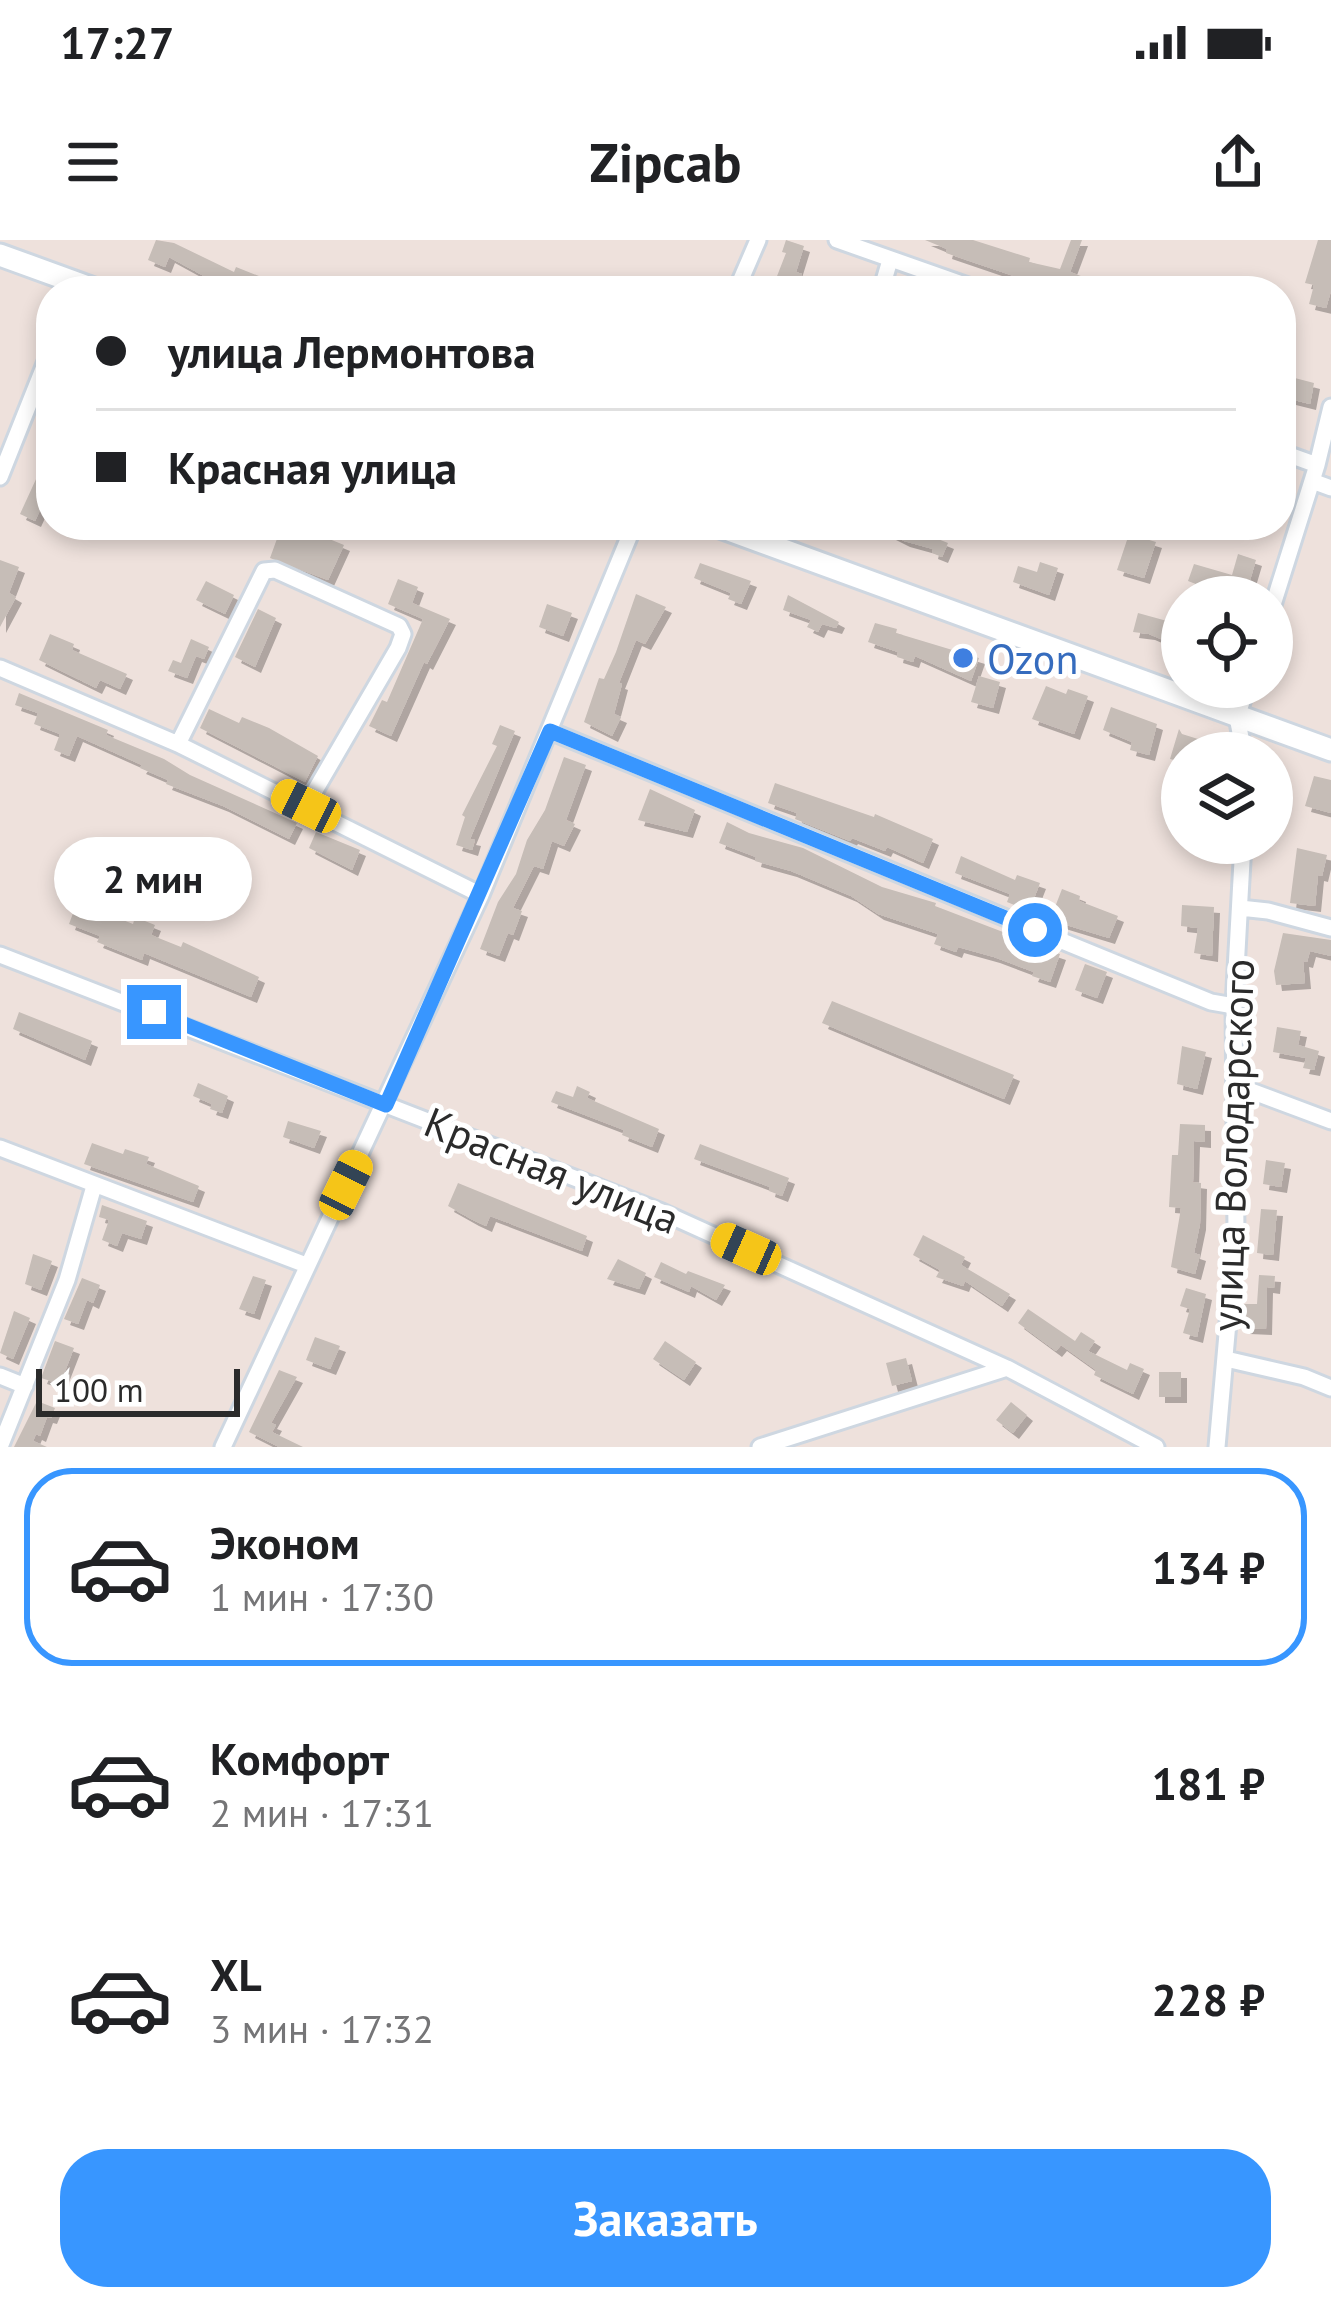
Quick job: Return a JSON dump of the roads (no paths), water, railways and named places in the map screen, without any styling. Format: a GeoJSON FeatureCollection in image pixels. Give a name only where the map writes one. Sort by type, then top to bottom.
{"type":"FeatureCollection","features":[{"type":"Feature","properties":{"kind":"main road"},"geometry":{"type":"LineString","coordinates":[[0,255],[53,276]]}},
{"type":"Feature","properties":{"kind":"main road"},"geometry":{"type":"LineString","coordinates":[[756,540],[1331,751]]}},
{"type":"Feature","properties":{"kind":"street"},"geometry":{"type":"LineString","coordinates":[[742,276],[758,240]]}},
{"type":"Feature","properties":{"kind":"street"},"geometry":{"type":"LineString","coordinates":[[837,240],[937,276]]}},
{"type":"Feature","properties":{"kind":"street"},"geometry":{"type":"LineString","coordinates":[[885,276],[890,260]]}},
{"type":"Feature","properties":{"kind":"street"},"geometry":{"type":"LineString","coordinates":[[0,477],[36,387]]}},
{"type":"Feature","properties":{"kind":"street"},"geometry":{"type":"LineString","coordinates":[[1296,533],[1331,407]]}},
{"type":"Feature","properties":{"kind":"street"},"geometry":{"type":"LineString","coordinates":[[1296,461],[1331,488]]}},
{"type":"Feature","properties":{"kind":"street"},"geometry":{"type":"LineString","coordinates":[[224,1447],[481,895],[628,540]]}},
{"type":"Feature","properties":{"kind":"street"},"geometry":{"type":"LineString","coordinates":[[1282,576],[1294,540]]}},
{"type":"Feature","properties":{"kind":"street"},"geometry":{"type":"LineString","coordinates":[[178,744],[263,571],[274,570],[399,626],[403,634],[398,648],[306,806]]}},
{"type":"Feature","properties":{"kind":"street"},"geometry":{"type":"LineString","coordinates":[[0,668],[178,744],[481,895]]}},
{"type":"Feature","properties":{"kind":"street"},"geometry":{"type":"LineString","coordinates":[[1240,708],[1240,732]]}},
{"type":"Feature","properties":{"kind":"street"},"geometry":{"type":"LineString","coordinates":[[550,731],[1211,1002],[1234,1006]]}},
{"type":"Feature","properties":{"kind":"street","name":"улица Володарского"},"geometry":{"type":"LineString","coordinates":[[1217,1447],[1237,1232],[1234,1006],[1242,864]]}},
{"type":"Feature","properties":{"kind":"street"},"geometry":{"type":"LineString","coordinates":[[1240,908],[1331,928]]}},
{"type":"Feature","properties":{"kind":"street","name":"Красная улица"},"geometry":{"type":"LineString","coordinates":[[0,955],[662,1212],[1007,1368],[1156,1447]]}},
{"type":"Feature","properties":{"kind":"street"},"geometry":{"type":"LineString","coordinates":[[1235,1085],[1331,1121]]}},
{"type":"Feature","properties":{"kind":"street"},"geometry":{"type":"LineString","coordinates":[[0,1148],[306,1265]]}},
{"type":"Feature","properties":{"kind":"street"},"geometry":{"type":"LineString","coordinates":[[0,1447],[67,1280],[94,1186]]}},
{"type":"Feature","properties":{"kind":"street"},"geometry":{"type":"LineString","coordinates":[[1226,1359],[1331,1388]]}},
{"type":"Feature","properties":{"kind":"street"},"geometry":{"type":"LineString","coordinates":[[760,1447],[1007,1368]]}},
{"type":"Feature","properties":{"kind":"street"},"geometry":{"type":"LineString","coordinates":[[0,1376],[25,1386]]}},
{"type":"Feature","properties":{"kind":"place","name":"Ozon"},"geometry":{"type":"Point","coordinates":[963,658]}}]}
